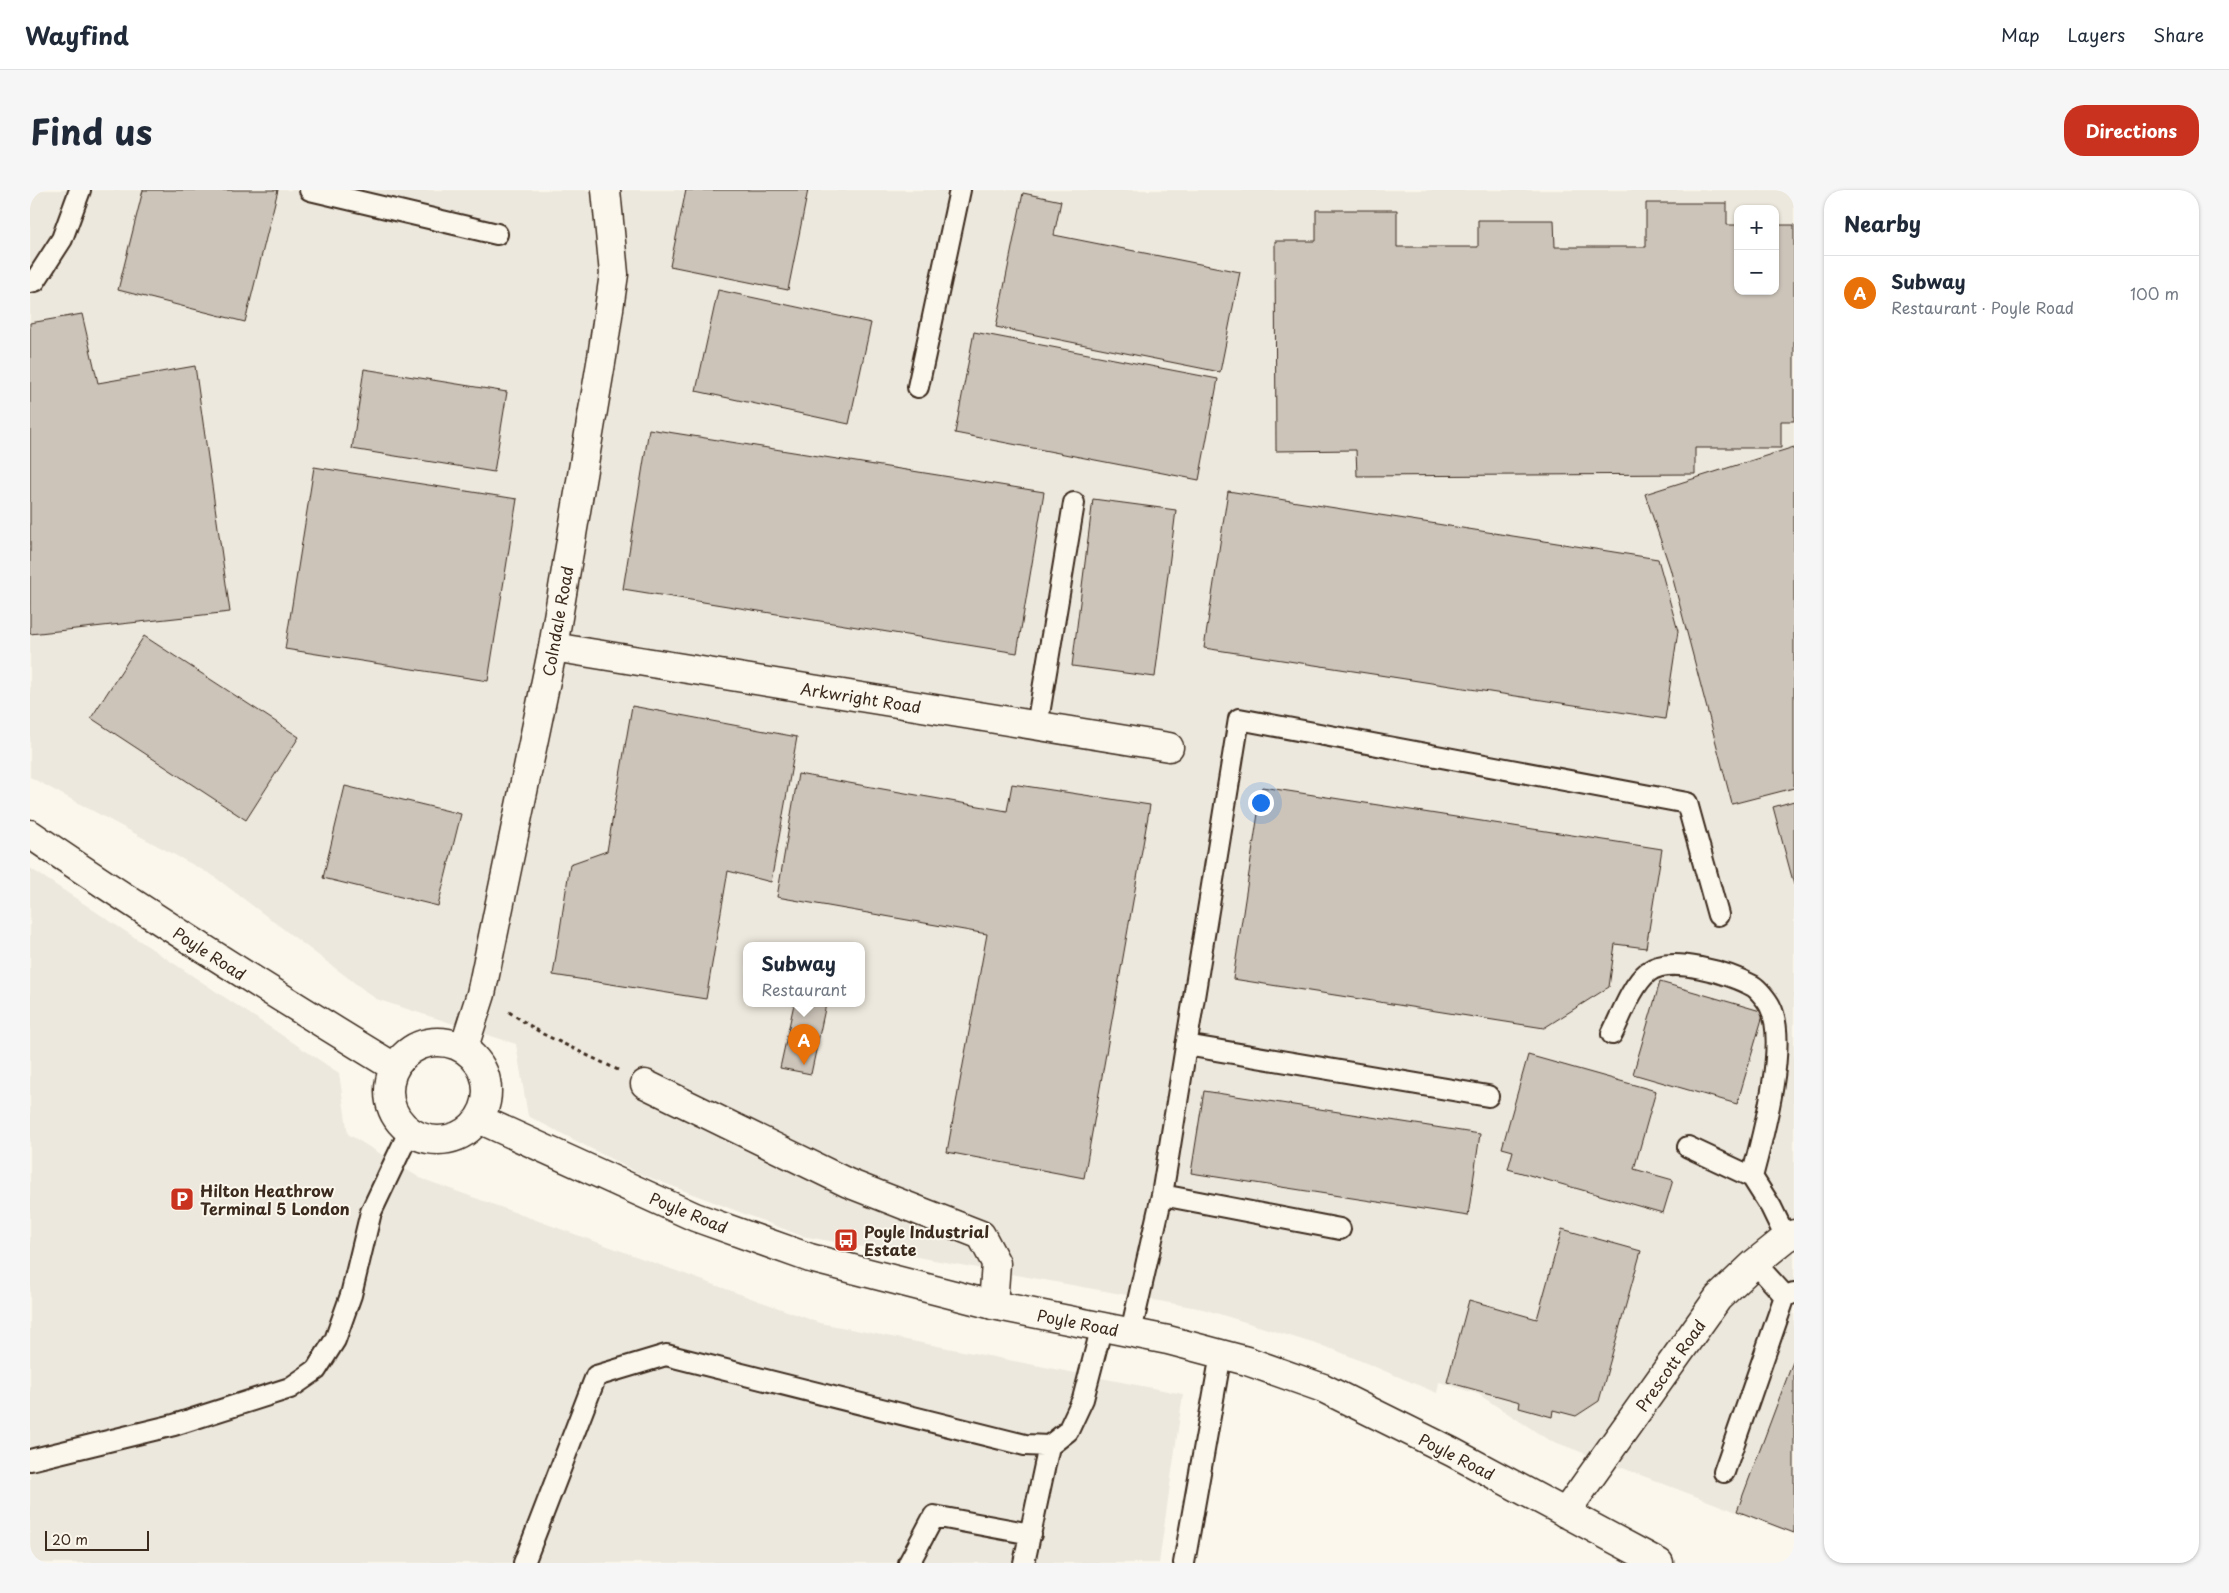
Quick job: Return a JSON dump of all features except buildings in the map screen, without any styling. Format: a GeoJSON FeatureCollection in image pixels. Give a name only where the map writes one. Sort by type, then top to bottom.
{"type":"FeatureCollection","features":[{"type":"Feature","properties":{"kind":"street","name":"Colndale Road"},"geometry":{"type":"LineString","coordinates":[[464,1047],[481,994],[553,647],[614,274],[606,190]]}},
{"type":"Feature","properties":{"kind":"street","name":"Arkwright Road"},"geometry":{"type":"LineString","coordinates":[[553,647],[1168,747]]}},
{"type":"Feature","properties":{"kind":"street","name":"Poyle Road"},"geometry":{"type":"LineString","coordinates":[[30,834],[95,879],[270,992],[394,1067]]}},
{"type":"Feature","properties":{"kind":"street"},"geometry":{"type":"LineString","coordinates":[[444,1040],[464,1047],[482,1065],[488,1094],[479,1120],[453,1139],[432,1140],[409,1132],[394,1115],[388,1090],[394,1067],[415,1046],[444,1040]]}},
{"type":"Feature","properties":{"kind":"street"},"geometry":{"type":"LineString","coordinates":[[645,1084],[848,1183],[981,1235],[996,1263],[993,1305]]}},
{"type":"Feature","properties":{"kind":"street","name":"Poyle Road"},"geometry":{"type":"LineString","coordinates":[[479,1120],[704,1220],[810,1258],[993,1305],[1131,1332],[1221,1354],[1323,1388],[1452,1452],[1660,1563]]}},
{"type":"Feature","properties":{"kind":"street","name":"Prescott Road"},"geometry":{"type":"LineString","coordinates":[[1565,1513],[1718,1298],[1755,1263],[1790,1236]]}},
{"type":"Feature","properties":{"kind":"lane"},"geometry":{"type":"LineString","coordinates":[[30,282],[35,282],[62,239],[80,190]]}},
{"type":"Feature","properties":{"kind":"lane"},"geometry":{"type":"LineString","coordinates":[[310,190],[497,234]]}},
{"type":"Feature","properties":{"kind":"lane"},"geometry":{"type":"LineString","coordinates":[[918,387],[960,190]]}},
{"type":"Feature","properties":{"kind":"lane"},"geometry":{"type":"LineString","coordinates":[[1037,726],[1074,503]]}},
{"type":"Feature","properties":{"kind":"lane"},"geometry":{"type":"LineString","coordinates":[[1131,1332],[1162,1195],[1240,719],[1687,803],[1718,915]]}},
{"type":"Feature","properties":{"kind":"lane"},"geometry":{"type":"LineString","coordinates":[[1612,1034],[1629,999],[1646,973],[1659,965],[1699,967],[1726,975],[1754,987],[1771,1006],[1776,1032],[1770,1109],[1752,1177]]}},
{"type":"Feature","properties":{"kind":"lane"},"geometry":{"type":"LineString","coordinates":[[1186,1045],[1488,1096]]}},
{"type":"Feature","properties":{"kind":"lane"},"geometry":{"type":"LineString","coordinates":[[30,1460],[174,1425],[290,1388],[316,1370],[335,1340],[351,1295],[371,1212],[409,1132]]}},
{"type":"Feature","properties":{"kind":"lane"},"geometry":{"type":"LineString","coordinates":[[1688,1147],[1752,1177],[1790,1236]]}},
{"type":"Feature","properties":{"kind":"lane"},"geometry":{"type":"LineString","coordinates":[[1162,1195],[1340,1229]]}},
{"type":"Feature","properties":{"kind":"lane"},"geometry":{"type":"LineString","coordinates":[[1724,1472],[1789,1295],[1755,1263]]}},
{"type":"Feature","properties":{"kind":"lane"},"geometry":{"type":"LineString","coordinates":[[1024,1563],[1049,1446],[1068,1431],[1083,1399],[1102,1326]]}},
{"type":"Feature","properties":{"kind":"lane"},"geometry":{"type":"LineString","coordinates":[[1184,1563],[1221,1354]]}},
{"type":"Feature","properties":{"kind":"lane"},"geometry":{"type":"LineString","coordinates":[[524,1563],[596,1376],[666,1355],[1025,1445],[1049,1446]]}},
{"type":"Feature","properties":{"kind":"lane"},"geometry":{"type":"LineString","coordinates":[[909,1563],[934,1516],[1030,1534]]}},
{"type":"Feature","properties":{"kind":"path"},"geometry":{"type":"LineString","coordinates":[[481,994],[543,1034],[645,1084]]}},
{"type":"Feature","properties":{"kind":"shaded area"},"geometry":{"type":"Polygon","coordinates":[[[30,190],[1794,190],[1794,1534],[1547,1439],[1478,1394],[1439,1382],[1437,1393],[1335,1350],[1203,1309],[802,1236],[638,1173],[528,1116],[516,1044],[376,999],[212,875],[30,777],[30,190]]]}},
{"type":"Feature","properties":{"kind":"shaded area"},"geometry":{"type":"Polygon","coordinates":[[[30,868],[339,1073],[348,1134],[420,1178],[820,1323],[1183,1394],[1159,1563],[30,1563],[30,868]]]}},
{"type":"Feature","properties":{"kind":"place","name":"Subway"},"geometry":{"type":"Point","coordinates":[804,1065]}},
{"type":"Feature","properties":{"kind":"place","name":"Hilton Heathrow Terminal 5 London"},"geometry":{"type":"Point","coordinates":[182,1199]}},
{"type":"Feature","properties":{"kind":"place","name":"Poyle Industrial Estate"},"geometry":{"type":"Point","coordinates":[846,1240]}}]}
